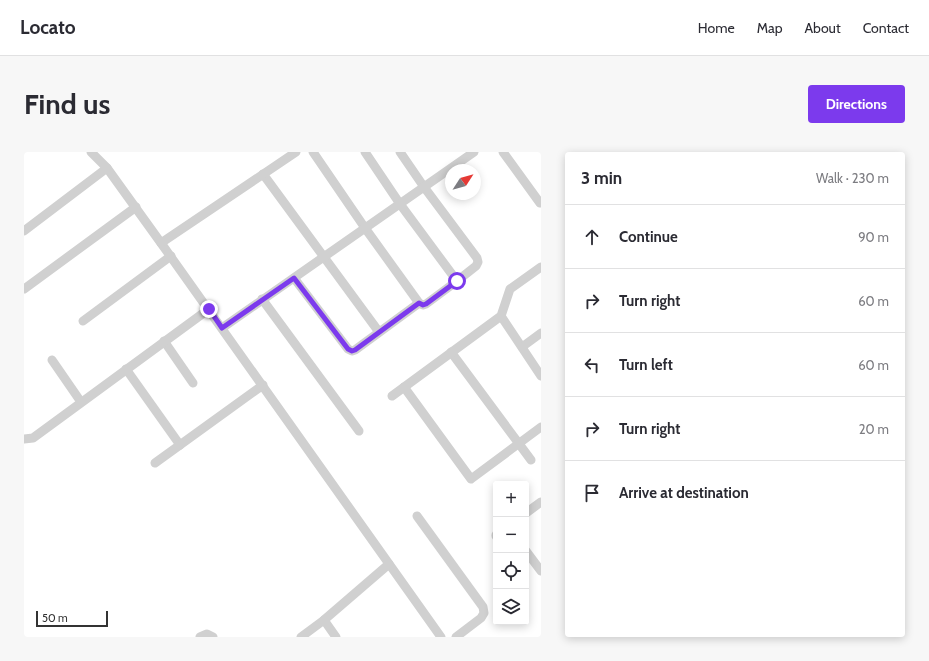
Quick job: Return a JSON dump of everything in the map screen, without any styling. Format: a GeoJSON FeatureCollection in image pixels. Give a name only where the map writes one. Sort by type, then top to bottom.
{"type":"FeatureCollection","features":[{"type":"Feature","properties":{"kind":"street"},"geometry":{"type":"LineString","coordinates":[[91,152],[107,168],[162,243],[441,637]]}},
{"type":"Feature","properties":{"kind":"street"},"geometry":{"type":"LineString","coordinates":[[162,243],[263,174],[285,155],[296,152]]}},
{"type":"Feature","properties":{"kind":"street"},"geometry":{"type":"LineString","coordinates":[[313,152],[365,228],[419,303],[423,305],[457,281],[476,266],[478,262],[477,258],[400,152]]}},
{"type":"Feature","properties":{"kind":"street"},"geometry":{"type":"LineString","coordinates":[[365,152],[400,204],[457,281]]}},
{"type":"Feature","properties":{"kind":"street"},"geometry":{"type":"LineString","coordinates":[[503,152],[540,203]]}},
{"type":"Feature","properties":{"kind":"street"},"geometry":{"type":"LineString","coordinates":[[222,328],[471,153]]}},
{"type":"Feature","properties":{"kind":"street"},"geometry":{"type":"LineString","coordinates":[[24,232],[107,168]]}},
{"type":"Feature","properties":{"kind":"street"},"geometry":{"type":"LineString","coordinates":[[263,174],[379,332]]}},
{"type":"Feature","properties":{"kind":"street"},"geometry":{"type":"LineString","coordinates":[[24,289],[136,207]]}},
{"type":"Feature","properties":{"kind":"street"},"geometry":{"type":"LineString","coordinates":[[84,320],[171,256]]}},
{"type":"Feature","properties":{"kind":"street"},"geometry":{"type":"LineString","coordinates":[[392,396],[500,316],[510,289],[541,267]]}},
{"type":"Feature","properties":{"kind":"street"},"geometry":{"type":"LineString","coordinates":[[294,278],[348,349],[352,351],[419,303]]}},
{"type":"Feature","properties":{"kind":"street"},"geometry":{"type":"LineString","coordinates":[[262,300],[359,431]]}},
{"type":"Feature","properties":{"kind":"street"},"geometry":{"type":"LineString","coordinates":[[24,439],[33,438],[209,309]]}},
{"type":"Feature","properties":{"kind":"street"},"geometry":{"type":"LineString","coordinates":[[500,316],[541,376]]}},
{"type":"Feature","properties":{"kind":"street"},"geometry":{"type":"LineString","coordinates":[[522,347],[541,333]]}},
{"type":"Feature","properties":{"kind":"street"},"geometry":{"type":"LineString","coordinates":[[164,341],[193,383]]}},
{"type":"Feature","properties":{"kind":"street"},"geometry":{"type":"LineString","coordinates":[[451,352],[531,460]]}},
{"type":"Feature","properties":{"kind":"street"},"geometry":{"type":"LineString","coordinates":[[52,360],[81,402]]}},
{"type":"Feature","properties":{"kind":"street"},"geometry":{"type":"LineString","coordinates":[[126,369],[180,444]]}},
{"type":"Feature","properties":{"kind":"street"},"geometry":{"type":"LineString","coordinates":[[155,463],[263,385]]}},
{"type":"Feature","properties":{"kind":"street"},"geometry":{"type":"LineString","coordinates":[[404,387],[471,478],[541,427]]}},
{"type":"Feature","properties":{"kind":"street"},"geometry":{"type":"LineString","coordinates":[[529,511],[541,502]]}},
{"type":"Feature","properties":{"kind":"street"},"geometry":{"type":"LineString","coordinates":[[417,516],[483,608],[484,613],[481,618],[456,637]]}},
{"type":"Feature","properties":{"kind":"street"},"geometry":{"type":"LineString","coordinates":[[528,553],[541,571]]}},
{"type":"Feature","properties":{"kind":"street"},"geometry":{"type":"LineString","coordinates":[[301,637],[324,620],[389,564]]}},
{"type":"Feature","properties":{"kind":"street"},"geometry":{"type":"LineString","coordinates":[[324,620],[336,637]]}},
{"type":"Feature","properties":{"kind":"street"},"geometry":{"type":"LineString","coordinates":[[200,637],[207,634],[213,637]]}},
{"type":"Feature","properties":{"kind":"route"},"geometry":{"type":"LineString","coordinates":[[209,309],[222,328],[294,278],[348,349],[352,351],[419,303],[423,305],[426,304],[457,281]]}}]}
